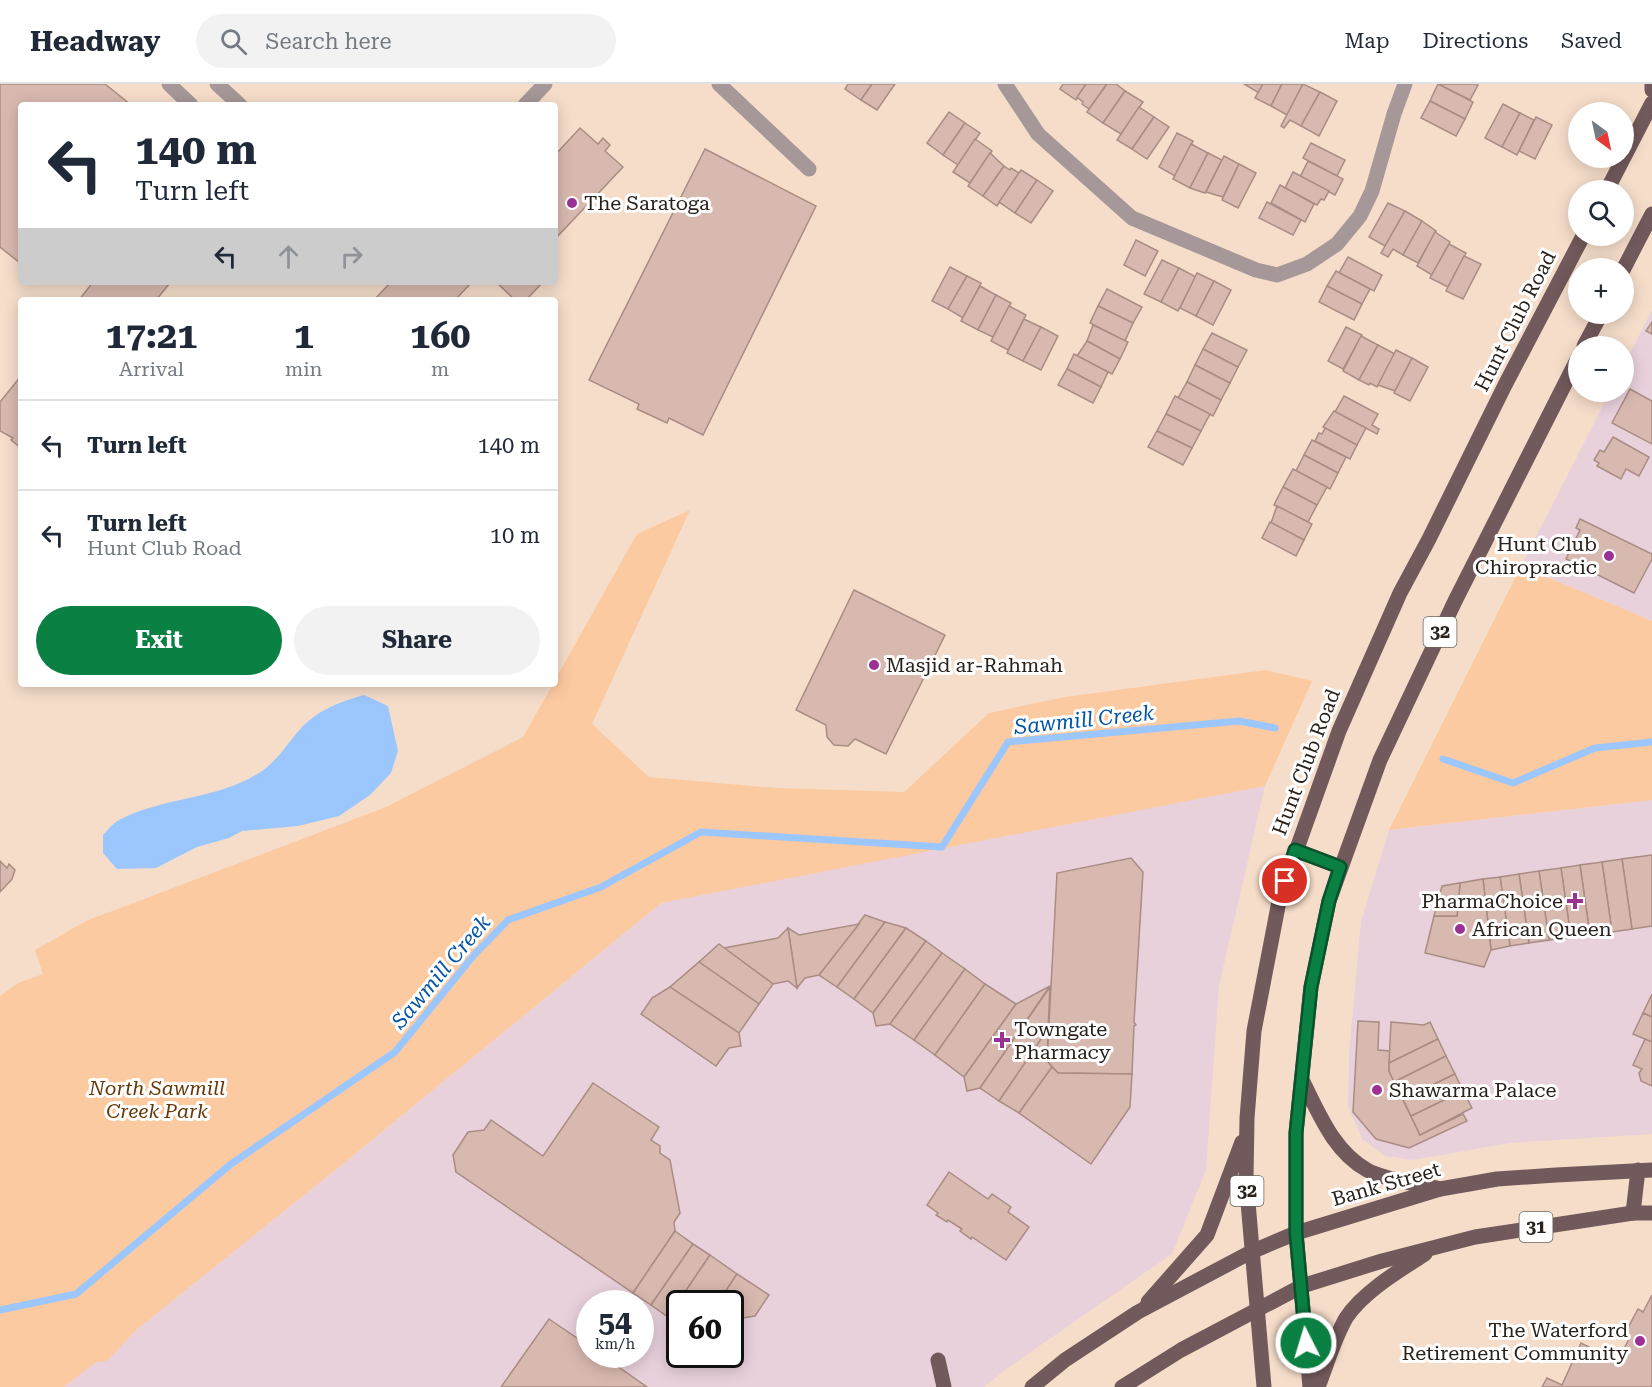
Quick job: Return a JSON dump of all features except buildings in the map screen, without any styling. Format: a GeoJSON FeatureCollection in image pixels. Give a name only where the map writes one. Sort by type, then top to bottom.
{"type":"FeatureCollection","features":[{"type":"Feature","properties":{"kind":"main road"},"geometry":{"type":"LineString","coordinates":[[1652,84],[1652,90]]}},
{"type":"Feature","properties":{"kind":"main road"},"geometry":{"type":"LineString","coordinates":[[1612,180],[1652,103]]}},
{"type":"Feature","properties":{"kind":"main road"},"geometry":{"type":"LineString","coordinates":[[1629,258],[1652,214]]}},
{"type":"Feature","properties":{"kind":"main road","name":"Hunt Club Road"},"geometry":{"type":"LineString","coordinates":[[1264,1387],[1246,1179],[1248,1085],[1261,987],[1280,896],[1339,731],[1400,593],[1578,246]]}},
{"type":"Feature","properties":{"kind":"main road","name":"32"},"geometry":{"type":"LineString","coordinates":[[1310,1387],[1296,1233],[1296,1133],[1311,987],[1329,901],[1380,760],[1455,601],[1568,378]]}},
{"type":"Feature","properties":{"kind":"main road"},"geometry":{"type":"LineString","coordinates":[[1295,850],[1340,867]]}},
{"type":"Feature","properties":{"kind":"main road"},"geometry":{"type":"LineString","coordinates":[[1302,1080],[1327,1129],[1346,1154],[1356,1162],[1368,1171],[1379,1175],[1440,1189]]}},
{"type":"Feature","properties":{"kind":"main road"},"geometry":{"type":"LineString","coordinates":[[1138,1312],[1207,1235],[1247,1131]]}},
{"type":"Feature","properties":{"kind":"main road"},"geometry":{"type":"LineString","coordinates":[[1633,1213],[1645,1170]]}},
{"type":"Feature","properties":{"kind":"main road","name":"Bank Street"},"geometry":{"type":"LineString","coordinates":[[1032,1387],[1065,1360],[1138,1312],[1251,1252],[1296,1233],[1440,1189],[1497,1179],[1645,1170]]}},
{"type":"Feature","properties":{"kind":"main road","name":"31"},"geometry":{"type":"LineString","coordinates":[[1122,1387],[1181,1350],[1302,1286],[1439,1245],[1509,1231],[1633,1213],[1652,1213]]}},
{"type":"Feature","properties":{"kind":"main road"},"geometry":{"type":"LineString","coordinates":[[1318,1387],[1347,1316],[1393,1275],[1439,1245]]}},
{"type":"Feature","properties":{"kind":"main road"},"geometry":{"type":"LineString","coordinates":[[938,1360],[944,1387]]}},
{"type":"Feature","properties":{"kind":"street"},"geometry":{"type":"LineString","coordinates":[[169,84],[188,102]]}},
{"type":"Feature","properties":{"kind":"street"},"geometry":{"type":"LineString","coordinates":[[217,84],[237,102]]}},
{"type":"Feature","properties":{"kind":"street"},"geometry":{"type":"LineString","coordinates":[[528,102],[546,84]]}},
{"type":"Feature","properties":{"kind":"street"},"geometry":{"type":"LineString","coordinates":[[719,84],[808,169]]}},
{"type":"Feature","properties":{"kind":"street"},"geometry":{"type":"LineString","coordinates":[[1005,84],[1038,134],[1132,218],[1256,270],[1277,275],[1307,264],[1336,244],[1360,216],[1372,191],[1405,84]]}},
{"type":"Feature","properties":{"kind":"shaded area"},"geometry":{"type":"Polygon","coordinates":[[[1652,310],[1652,621],[1521,566],[1605,402],[1634,402],[1634,345],[1652,310]]]}},
{"type":"Feature","properties":{"kind":"shaded area"},"geometry":{"type":"Polygon","coordinates":[[[1265,786],[1219,986],[1206,1170],[1172,1254],[1009,1367],[984,1387],[64,1387],[344,1163],[661,903],[1137,798],[1265,786]]]}},
{"type":"Feature","properties":{"kind":"shaded area"},"geometry":{"type":"Polygon","coordinates":[[[1652,800],[1652,1134],[1510,1143],[1413,1160],[1385,1156],[1362,1139],[1348,1106],[1349,1054],[1361,921],[1389,830],[1652,800]]]}},
{"type":"Feature","properties":{"kind":"green space","name":"North Sawmill Creek Park"},"geometry":{"type":"Polygon","coordinates":[[[690,510],[592,724],[649,777],[777,788],[904,792],[989,713],[1065,697],[1266,670],[1312,681],[1265,786],[661,903],[136,1330],[107,1361],[96,1362],[64,1387],[0,1387],[0,996],[18,983],[43,974],[35,950],[86,921],[386,807],[523,737],[551,687],[558,687],[558,675],[637,534],[690,510]]]}},
{"type":"Feature","properties":{"kind":"green space"},"geometry":{"type":"Polygon","coordinates":[[[1521,566],[1652,621],[1652,800],[1389,830],[1521,566]]]}},
{"type":"Feature","properties":{"kind":"water"},"geometry":{"type":"Polygon","coordinates":[[[364,695],[388,706],[398,751],[391,773],[370,795],[339,816],[298,826],[242,831],[229,838],[197,847],[156,868],[117,869],[103,853],[103,835],[117,821],[136,812],[208,794],[243,782],[272,762],[303,726],[317,715],[339,703],[364,695]]]}},
{"type":"Feature","properties":{"kind":"waterway","name":"Sawmill Creek"},"geometry":{"type":"LineString","coordinates":[[0,1310],[76,1294],[231,1164],[395,1052],[474,955],[508,920],[601,887],[701,832],[942,847],[1008,742],[1239,721],[1275,728]]}},
{"type":"Feature","properties":{"kind":"waterway","name":"Sawmill Creek"},"geometry":{"type":"LineString","coordinates":[[1443,759],[1513,783],[1595,748],[1652,742]]}},
{"type":"Feature","properties":{"kind":"place","name":"The Saratoga"},"geometry":{"type":"Point","coordinates":[572,203]}},
{"type":"Feature","properties":{"kind":"place","name":"Hunt Club Chiropractic"},"geometry":{"type":"Point","coordinates":[1609,556]}},
{"type":"Feature","properties":{"kind":"place","name":"Masjid ar-Rahmah"},"geometry":{"type":"Point","coordinates":[874,665]}},
{"type":"Feature","properties":{"kind":"place","name":"PharmaChoice"},"geometry":{"type":"Point","coordinates":[1575,901]}},
{"type":"Feature","properties":{"kind":"place","name":"African Queen"},"geometry":{"type":"Point","coordinates":[1460,929]}},
{"type":"Feature","properties":{"kind":"place","name":"Towngate Pharmacy"},"geometry":{"type":"Point","coordinates":[1002,1040]}},
{"type":"Feature","properties":{"kind":"place","name":"Shawarma Palace"},"geometry":{"type":"Point","coordinates":[1377,1090]}},
{"type":"Feature","properties":{"kind":"place","name":"The Waterford Retirement Community"},"geometry":{"type":"Point","coordinates":[1640,1341]}},
{"type":"Feature","properties":{"kind":"route"},"geometry":{"type":"LineString","coordinates":[[1285,881],[1295,850],[1340,867],[1329,901],[1311,987],[1296,1133],[1296,1233],[1306,1343]]}}]}
